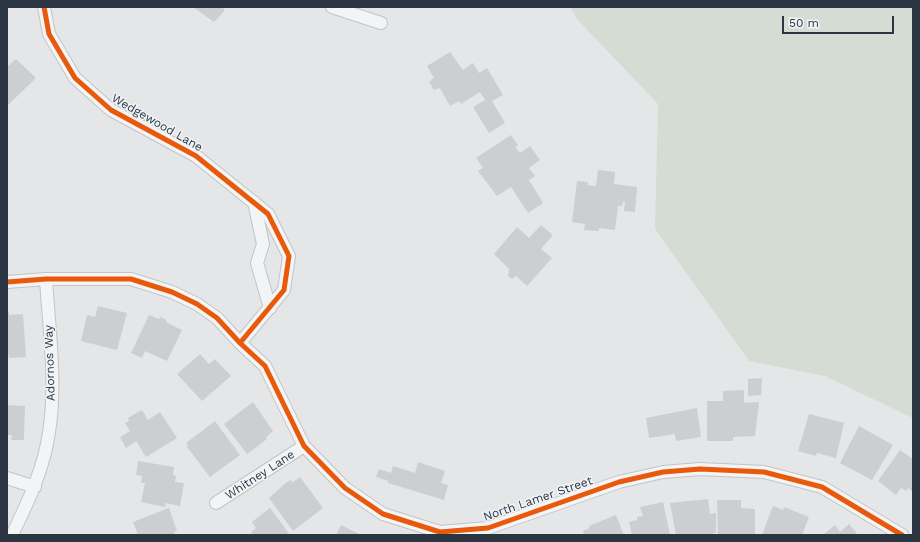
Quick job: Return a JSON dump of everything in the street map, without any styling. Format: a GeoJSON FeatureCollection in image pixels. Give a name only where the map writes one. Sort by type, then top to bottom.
{"type":"FeatureCollection","features":[{"type":"Feature","properties":{"kind":"street","name":"Wedgewood Lane"},"geometry":{"type":"LineString","coordinates":[[44,7],[49,34],[75,78],[111,110],[196,156],[268,214],[289,256],[284,290],[240,343]]}},
{"type":"Feature","properties":{"kind":"street"},"geometry":{"type":"LineString","coordinates":[[332,7],[381,23]]}},
{"type":"Feature","properties":{"kind":"street"},"geometry":{"type":"LineString","coordinates":[[254,202],[263,244],[257,263],[270,308]]}},
{"type":"Feature","properties":{"kind":"street","name":"North Lamer Street"},"geometry":{"type":"LineString","coordinates":[[7,282],[46,279],[131,279],[172,292],[197,304],[216,318],[265,366],[304,446],[344,488],[384,514],[440,532],[488,528],[619,482],[664,472],[700,469],[764,472],[822,487],[902,535]]}},
{"type":"Feature","properties":{"kind":"street","name":"Adornos Way"},"geometry":{"type":"LineString","coordinates":[[12,535],[35,487],[49,432],[52,380],[46,279]]}},
{"type":"Feature","properties":{"kind":"street","name":"Whitney Lane"},"geometry":{"type":"LineString","coordinates":[[216,503],[304,446]]}},
{"type":"Feature","properties":{"kind":"street"},"geometry":{"type":"LineString","coordinates":[[7,478],[35,487]]}},
{"type":"Feature","properties":{"kind":"shaded area"},"geometry":{"type":"Polygon","coordinates":[[[570,7],[913,7],[913,418],[825,376],[749,361],[655,229],[658,104],[577,19],[570,7]]]}},
{"type":"Feature","properties":{"kind":"building"},"geometry":{"type":"Polygon","coordinates":[[[193,7],[222,7],[225,10],[214,22],[193,7]]]}},
{"type":"Feature","properties":{"kind":"building"},"geometry":{"type":"Polygon","coordinates":[[[450,52],[463,70],[473,63],[479,73],[487,68],[503,95],[492,101],[505,123],[489,133],[473,107],[485,100],[480,92],[461,104],[459,101],[450,106],[440,88],[434,90],[429,82],[434,78],[427,66],[450,52]]]}},
{"type":"Feature","properties":{"kind":"building"},"geometry":{"type":"Polygon","coordinates":[[[16,59],[36,78],[7,106],[7,67],[16,59]]]}},
{"type":"Feature","properties":{"kind":"building"},"geometry":{"type":"Polygon","coordinates":[[[511,135],[518,145],[515,147],[520,153],[530,146],[540,160],[529,168],[535,176],[529,180],[543,203],[528,213],[511,187],[497,196],[478,171],[483,168],[476,158],[511,135]]]}},
{"type":"Feature","properties":{"kind":"building"},"geometry":{"type":"Polygon","coordinates":[[[598,170],[615,172],[614,184],[637,187],[635,212],[624,211],[625,202],[623,202],[622,206],[618,206],[615,230],[599,228],[599,231],[584,230],[585,224],[572,222],[577,181],[588,182],[587,185],[596,186],[598,170]]]}},
{"type":"Feature","properties":{"kind":"building"},"geometry":{"type":"Polygon","coordinates":[[[541,225],[553,235],[541,249],[552,258],[527,286],[516,276],[512,279],[508,276],[509,269],[494,254],[517,227],[529,238],[541,225]]]}},
{"type":"Feature","properties":{"kind":"building"},"geometry":{"type":"Polygon","coordinates":[[[98,306],[127,313],[117,350],[81,341],[87,315],[95,317],[98,306]]]}},
{"type":"Feature","properties":{"kind":"building"},"geometry":{"type":"Polygon","coordinates":[[[7,312],[9,312],[9,315],[23,314],[26,357],[9,358],[7,350],[7,312]]]}},
{"type":"Feature","properties":{"kind":"building"},"geometry":{"type":"Polygon","coordinates":[[[149,315],[167,320],[166,322],[182,330],[167,361],[145,351],[142,358],[131,353],[149,315]]]}},
{"type":"Feature","properties":{"kind":"building"},"geometry":{"type":"Polygon","coordinates":[[[200,354],[209,364],[215,359],[231,376],[202,401],[177,374],[200,354]]]}},
{"type":"Feature","properties":{"kind":"building"},"geometry":{"type":"Polygon","coordinates":[[[762,378],[761,395],[748,396],[748,379],[762,378]]]}},
{"type":"Feature","properties":{"kind":"building"},"geometry":{"type":"Polygon","coordinates":[[[744,390],[744,403],[759,402],[755,436],[733,437],[733,441],[707,441],[707,401],[723,401],[723,391],[744,390]]]}},
{"type":"Feature","properties":{"kind":"building"},"geometry":{"type":"Polygon","coordinates":[[[253,402],[273,431],[266,437],[267,439],[247,454],[224,424],[253,402]]]}},
{"type":"Feature","properties":{"kind":"building"},"geometry":{"type":"Polygon","coordinates":[[[7,405],[25,406],[24,440],[11,440],[12,435],[7,435],[7,405]]]}},
{"type":"Feature","properties":{"kind":"building"},"geometry":{"type":"Polygon","coordinates":[[[697,408],[701,437],[676,441],[675,434],[649,438],[646,418],[697,408]]]}},
{"type":"Feature","properties":{"kind":"building"},"geometry":{"type":"Polygon","coordinates":[[[142,410],[148,420],[160,412],[177,438],[146,457],[136,441],[126,448],[120,437],[130,431],[125,423],[129,421],[128,418],[142,410]]]}},
{"type":"Feature","properties":{"kind":"building"},"geometry":{"type":"Polygon","coordinates":[[[809,414],[844,423],[836,458],[817,453],[816,456],[798,451],[809,414]]]}},
{"type":"Feature","properties":{"kind":"building"},"geometry":{"type":"Polygon","coordinates":[[[215,421],[240,455],[210,477],[187,447],[188,446],[186,443],[215,421]]]}},
{"type":"Feature","properties":{"kind":"building"},"geometry":{"type":"Polygon","coordinates":[[[859,426],[893,445],[872,480],[840,463],[859,426]]]}},
{"type":"Feature","properties":{"kind":"building"},"geometry":{"type":"Polygon","coordinates":[[[900,450],[913,459],[913,492],[908,488],[906,491],[901,488],[896,495],[878,481],[900,450]]]}},
{"type":"Feature","properties":{"kind":"building"},"geometry":{"type":"Polygon","coordinates":[[[138,461],[174,467],[173,475],[176,476],[175,482],[184,483],[180,506],[166,503],[165,507],[141,502],[145,483],[141,483],[142,476],[136,475],[138,461]]]}},
{"type":"Feature","properties":{"kind":"building"},"geometry":{"type":"Polygon","coordinates":[[[418,462],[445,471],[441,483],[448,485],[444,500],[388,483],[388,481],[376,477],[379,469],[391,473],[393,466],[415,473],[418,462]]]}},
{"type":"Feature","properties":{"kind":"building"},"geometry":{"type":"Polygon","coordinates":[[[300,477],[323,508],[293,531],[269,498],[287,482],[291,480],[292,483],[300,477]]]}},
{"type":"Feature","properties":{"kind":"building"},"geometry":{"type":"Polygon","coordinates":[[[708,499],[710,514],[716,513],[716,533],[713,533],[713,535],[676,535],[670,503],[708,499]]]}},
{"type":"Feature","properties":{"kind":"building"},"geometry":{"type":"Polygon","coordinates":[[[717,500],[741,500],[741,508],[755,509],[755,535],[718,535],[717,500]]]}},
{"type":"Feature","properties":{"kind":"building"},"geometry":{"type":"Polygon","coordinates":[[[663,502],[670,535],[632,535],[629,522],[637,520],[637,517],[643,516],[640,507],[663,502]]]}},
{"type":"Feature","properties":{"kind":"building"},"geometry":{"type":"Polygon","coordinates":[[[773,506],[783,510],[784,507],[809,517],[802,535],[762,535],[773,506]]]}},
{"type":"Feature","properties":{"kind":"building"},"geometry":{"type":"Polygon","coordinates":[[[169,508],[177,531],[174,532],[175,535],[138,535],[133,522],[169,508]]]}},
{"type":"Feature","properties":{"kind":"building"},"geometry":{"type":"Polygon","coordinates":[[[270,508],[290,535],[254,535],[251,532],[256,528],[252,522],[270,508]]]}},
{"type":"Feature","properties":{"kind":"building"},"geometry":{"type":"Polygon","coordinates":[[[616,515],[624,535],[584,535],[583,531],[590,528],[589,526],[616,515]]]}},
{"type":"Feature","properties":{"kind":"building"},"geometry":{"type":"Polygon","coordinates":[[[849,524],[858,535],[823,535],[835,525],[840,532],[849,524]]]}},
{"type":"Feature","properties":{"kind":"building"},"geometry":{"type":"Polygon","coordinates":[[[341,525],[361,535],[336,535],[341,525]]]}},
{"type":"Feature","properties":{"kind":"cycle path"},"geometry":{"type":"LineString","coordinates":[[44,7],[49,34],[75,78],[111,110],[196,156],[268,214],[289,256],[284,290],[240,343]]}},
{"type":"Feature","properties":{"kind":"cycle path"},"geometry":{"type":"LineString","coordinates":[[7,282],[46,279],[131,279],[172,292],[197,304],[217,318],[240,343],[265,366],[304,446],[345,488],[383,514],[440,532],[488,528],[619,482],[663,472],[700,469],[764,472],[822,487],[902,535]]}}]}
